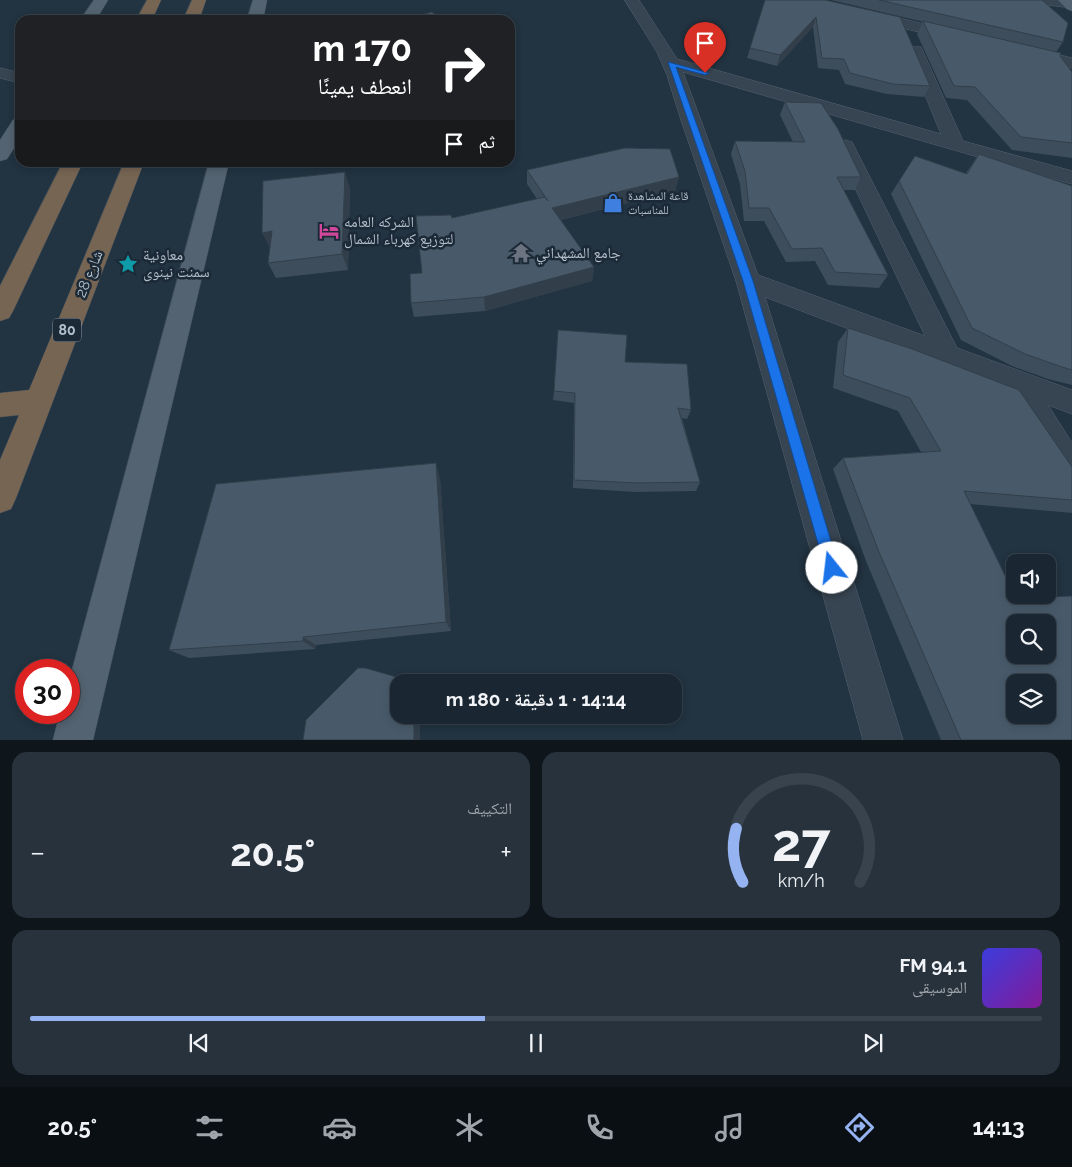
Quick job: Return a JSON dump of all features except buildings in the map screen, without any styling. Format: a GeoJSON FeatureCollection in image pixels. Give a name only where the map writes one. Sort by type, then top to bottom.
{"type":"FeatureCollection","features":[{"type":"Feature","properties":{"kind":"highway"},"geometry":{"type":"LineString","coordinates":[[146,15],[154,0]]}},
{"type":"Feature","properties":{"kind":"highway"},"geometry":{"type":"LineString","coordinates":[[193,15],[199,0]]}},
{"type":"Feature","properties":{"kind":"highway"},"geometry":{"type":"LineString","coordinates":[[0,311],[71,167]]}},
{"type":"Feature","properties":{"kind":"highway","name":"شارع 28"},"geometry":{"type":"LineString","coordinates":[[0,498],[132,167]]}},
{"type":"Feature","properties":{"kind":"highway"},"geometry":{"type":"LineString","coordinates":[[0,405],[39,401]]}},
{"type":"Feature","properties":{"kind":"main road"},"geometry":{"type":"LineString","coordinates":[[91,15],[101,0]]}},
{"type":"Feature","properties":{"kind":"main road"},"geometry":{"type":"LineString","coordinates":[[256,15],[260,0]]}},
{"type":"Feature","properties":{"kind":"main road"},"geometry":{"type":"LineString","coordinates":[[0,155],[15,132]]}},
{"type":"Feature","properties":{"kind":"main road"},"geometry":{"type":"LineString","coordinates":[[73,740],[218,167]]}},
{"type":"Feature","properties":{"kind":"street"},"geometry":{"type":"LineString","coordinates":[[632,0],[671,63],[748,281],[882,740]]}},
{"type":"Feature","properties":{"kind":"street"},"geometry":{"type":"LineString","coordinates":[[804,0],[969,39]]}},
{"type":"Feature","properties":{"kind":"street"},"geometry":{"type":"LineString","coordinates":[[1039,0],[1069,3]]}},
{"type":"Feature","properties":{"kind":"street"},"geometry":{"type":"LineString","coordinates":[[903,23],[955,144]]}},
{"type":"Feature","properties":{"kind":"street"},"geometry":{"type":"LineString","coordinates":[[1016,50],[1072,63]]}},
{"type":"Feature","properties":{"kind":"street"},"geometry":{"type":"LineString","coordinates":[[671,63],[1072,178]]}},
{"type":"Feature","properties":{"kind":"street"},"geometry":{"type":"LineString","coordinates":[[0,73],[15,77]]}},
{"type":"Feature","properties":{"kind":"street"},"geometry":{"type":"LineString","coordinates":[[826,108],[947,356]]}},
{"type":"Feature","properties":{"kind":"street"},"geometry":{"type":"LineString","coordinates":[[748,281],[1072,402]]}},
{"type":"Feature","properties":{"kind":"street"},"geometry":{"type":"LineString","coordinates":[[1019,382],[1072,472]]}},
{"type":"Feature","properties":{"kind":"place","name":"قاعة المشاهدة للمناسبات"},"geometry":{"type":"Point","coordinates":[613,203]}},
{"type":"Feature","properties":{"kind":"place","name":"الشركه العامه لتوزيع كهرباء الشمال"},"geometry":{"type":"Point","coordinates":[329,231]}},
{"type":"Feature","properties":{"kind":"place","name":"جامع المشهداني"},"geometry":{"type":"Point","coordinates":[521,253]}},
{"type":"Feature","properties":{"kind":"place","name":"معاونية سمنت نينوى"},"geometry":{"type":"Point","coordinates":[128,264]}},
{"type":"Feature","properties":{"kind":"route"},"geometry":{"type":"LineString","coordinates":[[705,73],[671,63],[748,281],[832,568]]}}]}
